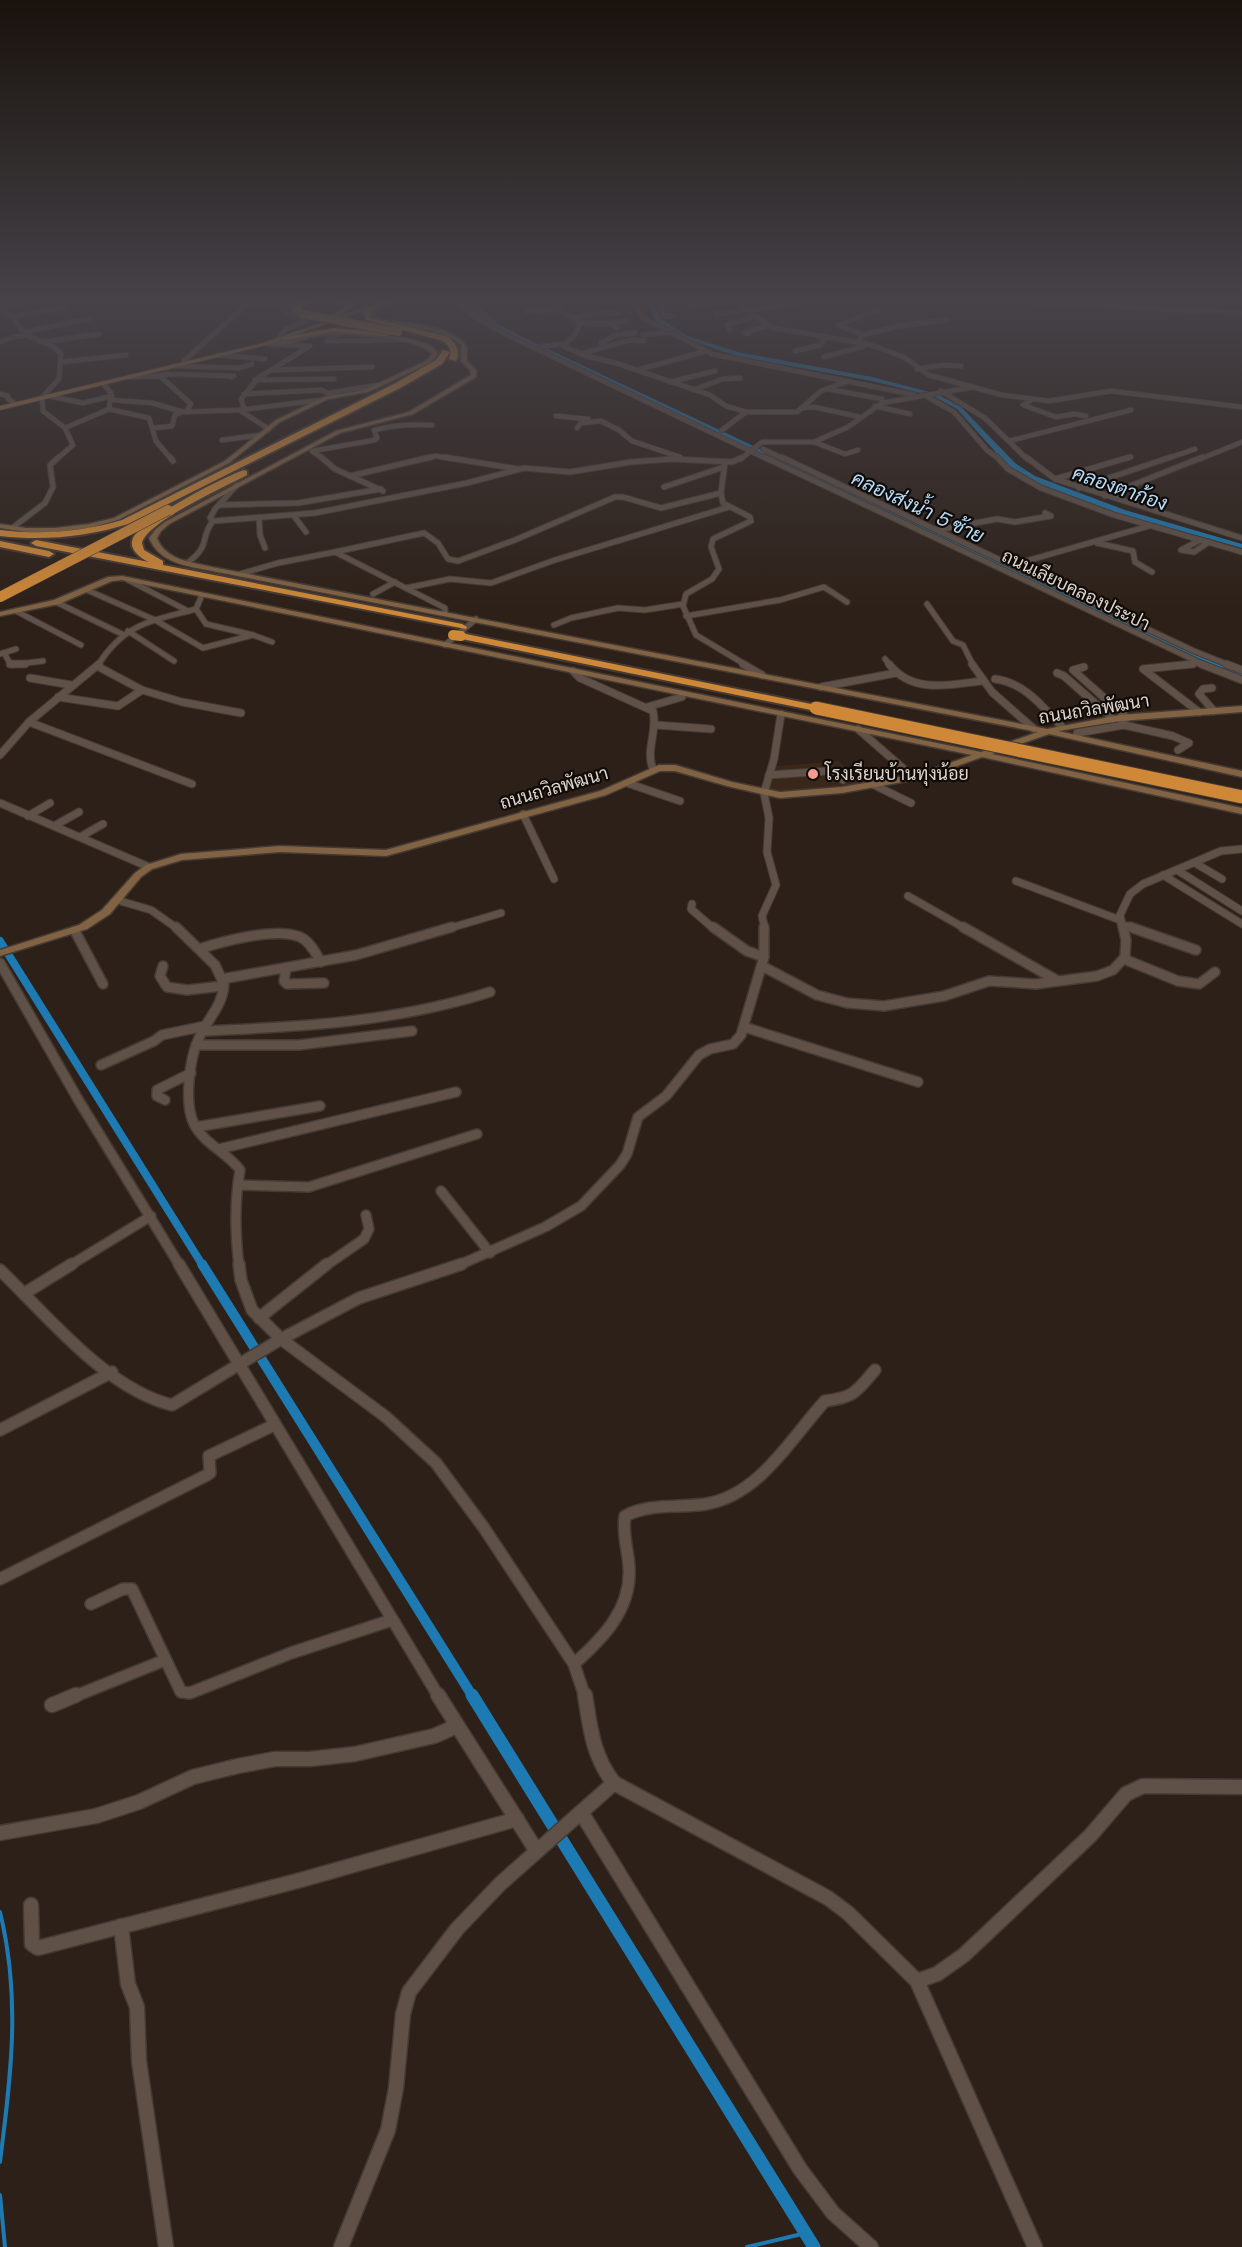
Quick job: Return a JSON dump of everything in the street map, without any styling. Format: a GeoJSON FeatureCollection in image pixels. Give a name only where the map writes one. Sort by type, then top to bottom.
{"type":"FeatureCollection","features":[{"type":"Feature","properties":{"kind":"highway"},"geometry":{"type":"LineString","coordinates":[[0,534],[56,536],[109,527],[137,516],[364,402]]}},
{"type":"Feature","properties":{"kind":"highway"},"geometry":{"type":"LineString","coordinates":[[0,592],[265,460],[376,402]]}},
{"type":"Feature","properties":{"kind":"highway"},"geometry":{"type":"LineString","coordinates":[[0,597],[165,509],[254,458]]}},
{"type":"Feature","properties":{"kind":"highway"},"geometry":{"type":"LineString","coordinates":[[227,581],[153,561],[141,552],[137,540],[142,531],[155,521],[249,471],[265,460]]}},
{"type":"Feature","properties":{"kind":"highway"},"geometry":{"type":"LineString","coordinates":[[0,534],[465,629],[819,698],[1242,786]]}},
{"type":"Feature","properties":{"kind":"highway"},"geometry":{"type":"LineString","coordinates":[[0,545],[465,629]]}},
{"type":"Feature","properties":{"kind":"highway"},"geometry":{"type":"LineString","coordinates":[[819,698],[1242,797]]}},
{"type":"Feature","properties":{"kind":"main road"},"geometry":{"type":"LineString","coordinates":[[0,526],[62,530],[116,519],[224,463],[287,416],[317,402]]}},
{"type":"Feature","properties":{"kind":"main road"},"geometry":{"type":"LineString","coordinates":[[428,402],[404,415],[346,428],[167,523],[153,538],[158,550],[172,559],[187,563],[445,613],[465,629],[762,675],[819,698],[1046,731],[1242,774]]}},
{"type":"Feature","properties":{"kind":"main road"},"geometry":{"type":"LineString","coordinates":[[0,614],[56,602],[115,578],[128,579],[858,729],[1242,811]]}},
{"type":"Feature","properties":{"kind":"main road","name":"ถนนถวิลพัฒนา"},"geometry":{"type":"LineString","coordinates":[[0,953],[75,931],[99,917],[117,900],[130,883],[149,867],[181,857],[237,851],[303,849],[386,853],[603,793],[653,769],[675,768],[764,792],[802,794],[873,785],[913,777],[1062,727],[1242,708]]}},
{"type":"Feature","properties":{"kind":"street"},"geometry":{"type":"LineString","coordinates":[[12,528],[42,507],[53,487],[49,467],[73,445],[65,428],[43,411],[44,402]]}},
{"type":"Feature","properties":{"kind":"street"},"geometry":{"type":"LineString","coordinates":[[110,409],[111,402]]}},
{"type":"Feature","properties":{"kind":"street"},"geometry":{"type":"LineString","coordinates":[[143,402],[184,412]]}},
{"type":"Feature","properties":{"kind":"street"},"geometry":{"type":"LineString","coordinates":[[184,412],[191,404],[189,402]]}},
{"type":"Feature","properties":{"kind":"street"},"geometry":{"type":"LineString","coordinates":[[240,402],[241,409],[269,429]]}},
{"type":"Feature","properties":{"kind":"street"},"geometry":{"type":"LineString","coordinates":[[154,428],[173,426],[175,415],[184,412],[304,402]]}},
{"type":"Feature","properties":{"kind":"street","name":"ถนนเลียบคลองประปา"},"geometry":{"type":"LineString","coordinates":[[654,402],[753,447],[1198,663],[1242,680]]}},
{"type":"Feature","properties":{"kind":"street"},"geometry":{"type":"LineString","coordinates":[[662,402],[753,447],[937,530],[1194,651],[1242,670]]}},
{"type":"Feature","properties":{"kind":"street"},"geometry":{"type":"LineString","coordinates":[[720,402],[746,412],[791,413],[809,402]]}},
{"type":"Feature","properties":{"kind":"street"},"geometry":{"type":"LineString","coordinates":[[664,487],[738,460],[753,447],[772,441],[801,444],[833,435],[875,406],[887,402]]}},
{"type":"Feature","properties":{"kind":"street"},"geometry":{"type":"LineString","coordinates":[[936,402],[954,412],[987,450],[1021,478],[1065,498],[1149,526],[1242,552]]}},
{"type":"Feature","properties":{"kind":"street"},"geometry":{"type":"LineString","coordinates":[[958,402],[979,414],[1034,465],[1055,479],[1242,538]]}},
{"type":"Feature","properties":{"kind":"street"},"geometry":{"type":"LineString","coordinates":[[1019,402],[1013,404],[1028,411]]}},
{"type":"Feature","properties":{"kind":"street"},"geometry":{"type":"LineString","coordinates":[[1028,402],[1023,405],[1053,416],[1074,414],[1086,416]]}},
{"type":"Feature","properties":{"kind":"street"},"geometry":{"type":"LineString","coordinates":[[1187,402],[1242,407]]}},
{"type":"Feature","properties":{"kind":"street"},"geometry":{"type":"LineString","coordinates":[[875,406],[910,414]]}},
{"type":"Feature","properties":{"kind":"street"},"geometry":{"type":"LineString","coordinates":[[801,408],[814,407],[860,417]]}},
{"type":"Feature","properties":{"kind":"street"},"geometry":{"type":"LineString","coordinates":[[65,428],[110,409],[147,417],[154,428],[156,441],[173,461]]}},
{"type":"Feature","properties":{"kind":"street"},"geometry":{"type":"LineString","coordinates":[[1009,441],[1131,410]]}},
{"type":"Feature","properties":{"kind":"street"},"geometry":{"type":"LineString","coordinates":[[722,430],[746,412]]}},
{"type":"Feature","properties":{"kind":"street"},"geometry":{"type":"LineString","coordinates":[[404,415],[409,424]]}},
{"type":"Feature","properties":{"kind":"street"},"geometry":{"type":"LineString","coordinates":[[556,416],[596,420],[615,428],[632,441],[682,459]]}},
{"type":"Feature","properties":{"kind":"street"},"geometry":{"type":"LineString","coordinates":[[577,428],[581,423],[596,420]]}},
{"type":"Feature","properties":{"kind":"street"},"geometry":{"type":"LineString","coordinates":[[310,449],[372,441],[377,438],[374,430],[376,429],[409,424],[432,425]]}},
{"type":"Feature","properties":{"kind":"street"},"geometry":{"type":"LineString","coordinates":[[222,440],[261,435]]}},
{"type":"Feature","properties":{"kind":"street"},"geometry":{"type":"LineString","coordinates":[[814,442],[845,454],[858,450]]}},
{"type":"Feature","properties":{"kind":"street"},"geometry":{"type":"LineString","coordinates":[[1105,496],[1242,442]]}},
{"type":"Feature","properties":{"kind":"street"},"geometry":{"type":"LineString","coordinates":[[310,449],[336,470],[381,489],[391,498]]}},
{"type":"Feature","properties":{"kind":"street"},"geometry":{"type":"LineString","coordinates":[[1079,488],[1195,449]]}},
{"type":"Feature","properties":{"kind":"street"},"geometry":{"type":"LineString","coordinates":[[350,476],[436,456],[519,469],[570,472],[631,462],[682,459],[724,465]]}},
{"type":"Feature","properties":{"kind":"street"},"geometry":{"type":"LineString","coordinates":[[1055,479],[1131,458]]}},
{"type":"Feature","properties":{"kind":"street"},"geometry":{"type":"LineString","coordinates":[[724,465],[721,494],[723,503],[746,515],[751,521],[713,539],[711,547],[719,569],[712,579],[686,594],[683,604],[686,616],[696,635],[733,663],[752,667],[762,675]]}},
{"type":"Feature","properties":{"kind":"street"},"geometry":{"type":"LineString","coordinates":[[187,563],[203,552],[207,544],[209,525],[213,521],[294,516],[467,483],[519,469]]}},
{"type":"Feature","properties":{"kind":"street"},"geometry":{"type":"LineString","coordinates":[[213,521],[210,518],[237,485]]}},
{"type":"Feature","properties":{"kind":"street"},"geometry":{"type":"LineString","coordinates":[[219,505],[294,503],[381,489]]}},
{"type":"Feature","properties":{"kind":"street"},"geometry":{"type":"LineString","coordinates":[[240,574],[278,563],[424,533],[438,543],[448,559],[458,561],[515,540],[615,497],[623,497],[661,508],[721,494]]}},
{"type":"Feature","properties":{"kind":"street"},"geometry":{"type":"LineString","coordinates":[[406,588],[450,579],[491,583],[555,560],[729,507]]}},
{"type":"Feature","properties":{"kind":"street"},"geometry":{"type":"LineString","coordinates":[[937,530],[997,519],[1015,522],[1051,516],[1045,513]]}},
{"type":"Feature","properties":{"kind":"street"},"geometry":{"type":"LineString","coordinates":[[294,516],[306,532]]}},
{"type":"Feature","properties":{"kind":"street"},"geometry":{"type":"LineString","coordinates":[[259,517],[260,535],[265,548]]}},
{"type":"Feature","properties":{"kind":"street"},"geometry":{"type":"LineString","coordinates":[[1012,565],[1149,526]]}},
{"type":"Feature","properties":{"kind":"street"},"geometry":{"type":"LineString","coordinates":[[1200,540],[1181,550],[1194,552],[1209,542]]}},
{"type":"Feature","properties":{"kind":"street"},"geometry":{"type":"LineString","coordinates":[[1093,542],[1133,551],[1134,561],[1152,572]]}},
{"type":"Feature","properties":{"kind":"street"},"geometry":{"type":"LineString","coordinates":[[335,552],[445,608],[445,613]]}},
{"type":"Feature","properties":{"kind":"street"},"geometry":{"type":"LineString","coordinates":[[128,579],[188,611]]}},
{"type":"Feature","properties":{"kind":"street"},"geometry":{"type":"LineString","coordinates":[[374,594],[394,582]]}},
{"type":"Feature","properties":{"kind":"street"},"geometry":{"type":"LineString","coordinates":[[686,616],[780,600],[824,587],[848,602]]}},
{"type":"Feature","properties":{"kind":"street"},"geometry":{"type":"LineString","coordinates":[[87,590],[155,620],[203,648],[253,634]]}},
{"type":"Feature","properties":{"kind":"street"},"geometry":{"type":"LineString","coordinates":[[196,609],[202,595]]}},
{"type":"Feature","properties":{"kind":"street"},"geometry":{"type":"LineString","coordinates":[[56,602],[126,633],[174,661]]}},
{"type":"Feature","properties":{"kind":"street"},"geometry":{"type":"LineString","coordinates":[[554,625],[571,618],[618,608],[645,610],[683,604]]}},
{"type":"Feature","properties":{"kind":"street"},"geometry":{"type":"LineString","coordinates":[[927,604],[953,641],[963,645],[970,663],[986,688],[1034,729]]}},
{"type":"Feature","properties":{"kind":"street"},"geometry":{"type":"LineString","coordinates":[[0,754],[29,722],[71,685],[97,666],[110,646],[126,633],[138,625],[196,609]]}},
{"type":"Feature","properties":{"kind":"street"},"geometry":{"type":"LineString","coordinates":[[196,609],[206,624],[253,634],[272,642]]}},
{"type":"Feature","properties":{"kind":"street"},"geometry":{"type":"LineString","coordinates":[[16,611],[81,645]]}},
{"type":"Feature","properties":{"kind":"street"},"geometry":{"type":"LineString","coordinates":[[445,645],[465,629]]}},
{"type":"Feature","properties":{"kind":"street"},"geometry":{"type":"LineString","coordinates":[[16,649],[2,654],[11,665],[43,661]]}},
{"type":"Feature","properties":{"kind":"street"},"geometry":{"type":"LineString","coordinates":[[885,659],[896,673],[913,683],[927,686],[982,681]]}},
{"type":"Feature","properties":{"kind":"street"},"geometry":{"type":"LineString","coordinates":[[1198,663],[1143,669],[1198,712]]}},
{"type":"Feature","properties":{"kind":"street"},"geometry":{"type":"LineString","coordinates":[[97,666],[142,690],[182,702],[241,713]]}},
{"type":"Feature","properties":{"kind":"street"},"geometry":{"type":"LineString","coordinates":[[1084,667],[1073,670],[1121,720]]}},
{"type":"Feature","properties":{"kind":"street"},"geometry":{"type":"LineString","coordinates":[[573,671],[580,678],[653,711],[656,725],[649,758],[653,769]]}},
{"type":"Feature","properties":{"kind":"street"},"geometry":{"type":"LineString","coordinates":[[819,698],[867,676],[896,673]]}},
{"type":"Feature","properties":{"kind":"street"},"geometry":{"type":"LineString","coordinates":[[1057,673],[1121,720],[1189,743],[1189,746],[1178,750]]}},
{"type":"Feature","properties":{"kind":"street"},"geometry":{"type":"LineString","coordinates":[[30,678],[71,685]]}},
{"type":"Feature","properties":{"kind":"street"},"geometry":{"type":"LineString","coordinates":[[994,679],[1012,682],[1025,689],[1062,727]]}},
{"type":"Feature","properties":{"kind":"street"},"geometry":{"type":"LineString","coordinates":[[1212,688],[1203,689],[1199,694],[1214,711]]}},
{"type":"Feature","properties":{"kind":"street"},"geometry":{"type":"LineString","coordinates":[[57,697],[118,706],[142,690]]}},
{"type":"Feature","properties":{"kind":"street"},"geometry":{"type":"LineString","coordinates":[[647,707],[682,697]]}},
{"type":"Feature","properties":{"kind":"street"},"geometry":{"type":"LineString","coordinates":[[0,1270],[76,1343],[140,1395],[162,1405],[172,1405],[281,1339],[359,1298],[393,1285],[441,1272],[490,1253],[545,1227],[581,1206],[620,1165],[627,1154],[638,1117],[666,1096],[699,1055],[710,1049],[733,1044],[744,1026],[763,962],[766,934],[762,916],[776,885],[767,852],[769,818],[764,792],[781,714]]}},
{"type":"Feature","properties":{"kind":"street"},"geometry":{"type":"LineString","coordinates":[[1077,733],[1121,720]]}},
{"type":"Feature","properties":{"kind":"street"},"geometry":{"type":"LineString","coordinates":[[29,722],[192,784]]}},
{"type":"Feature","properties":{"kind":"street"},"geometry":{"type":"LineString","coordinates":[[656,725],[711,729]]}},
{"type":"Feature","properties":{"kind":"street"},"geometry":{"type":"LineString","coordinates":[[858,729],[913,777]]}},
{"type":"Feature","properties":{"kind":"street"},"geometry":{"type":"LineString","coordinates":[[769,775],[829,771],[836,772],[843,780]]}},
{"type":"Feature","properties":{"kind":"street"},"geometry":{"type":"LineString","coordinates":[[627,783],[680,801]]}},
{"type":"Feature","properties":{"kind":"street"},"geometry":{"type":"LineString","coordinates":[[873,785],[911,803]]}},
{"type":"Feature","properties":{"kind":"street"},"geometry":{"type":"LineString","coordinates":[[28,816],[50,803]]}},
{"type":"Feature","properties":{"kind":"street"},"geometry":{"type":"LineString","coordinates":[[2,805],[149,867]]}},
{"type":"Feature","properties":{"kind":"street"},"geometry":{"type":"LineString","coordinates":[[54,826],[79,812]]}},
{"type":"Feature","properties":{"kind":"street"},"geometry":{"type":"LineString","coordinates":[[523,814],[554,879]]}},
{"type":"Feature","properties":{"kind":"street"},"geometry":{"type":"LineString","coordinates":[[80,837],[103,824]]}},
{"type":"Feature","properties":{"kind":"street"},"geometry":{"type":"LineString","coordinates":[[692,904],[691,909],[694,912],[737,944],[817,995],[866,1005],[912,1003],[944,996],[989,981],[1025,984],[1106,973],[1118,966],[1124,959],[1126,940],[1120,922],[1125,903],[1134,890],[1163,875],[1221,851],[1242,849]]}},
{"type":"Feature","properties":{"kind":"street"},"geometry":{"type":"LineString","coordinates":[[1195,863],[1222,879]]}},
{"type":"Feature","properties":{"kind":"street"},"geometry":{"type":"LineString","coordinates":[[1177,870],[1242,911]]}},
{"type":"Feature","properties":{"kind":"street"},"geometry":{"type":"LineString","coordinates":[[1163,875],[1242,924]]}},
{"type":"Feature","properties":{"kind":"street"},"geometry":{"type":"LineString","coordinates":[[1016,881],[1196,950]]}},
{"type":"Feature","properties":{"kind":"street"},"geometry":{"type":"LineString","coordinates":[[908,896],[1058,981]]}},
{"type":"Feature","properties":{"kind":"street"},"geometry":{"type":"LineString","coordinates":[[117,900],[150,909],[199,949],[221,974],[223,983],[193,1054],[191,1113],[196,1127],[208,1142],[228,1155],[240,1170],[234,1214],[241,1280],[252,1310],[281,1339],[386,1417],[436,1463],[484,1528],[574,1664],[585,1691],[592,1741],[606,1773],[614,1783],[828,1898],[848,1913],[917,1981],[942,2046],[979,2120],[1035,2247]]}},
{"type":"Feature","properties":{"kind":"street"},"geometry":{"type":"LineString","coordinates":[[163,966],[160,976],[167,987],[187,990],[356,955],[501,913]]}},
{"type":"Feature","properties":{"kind":"street"},"geometry":{"type":"LineString","coordinates":[[75,931],[103,984]]}},
{"type":"Feature","properties":{"kind":"street"},"geometry":{"type":"LineString","coordinates":[[199,949],[233,939],[293,936],[305,940],[321,962]]}},
{"type":"Feature","properties":{"kind":"street"},"geometry":{"type":"LineString","coordinates":[[1124,959],[1194,985],[1215,972]]}},
{"type":"Feature","properties":{"kind":"street"},"geometry":{"type":"LineString","coordinates":[[0,963],[79,1101],[151,1216],[274,1425],[457,1726],[517,1820],[542,1845]]}},
{"type":"Feature","properties":{"kind":"street"},"geometry":{"type":"LineString","coordinates":[[286,968],[284,981],[287,984],[324,983]]}},
{"type":"Feature","properties":{"kind":"street"},"geometry":{"type":"LineString","coordinates":[[101,1065],[157,1040],[162,1035],[204,1029],[319,1025],[377,1018],[429,1008],[490,992]]}},
{"type":"Feature","properties":{"kind":"street"},"geometry":{"type":"LineString","coordinates":[[744,1026],[918,1082]]}},
{"type":"Feature","properties":{"kind":"street"},"geometry":{"type":"LineString","coordinates":[[196,1045],[299,1045],[412,1031]]}},
{"type":"Feature","properties":{"kind":"street"},"geometry":{"type":"LineString","coordinates":[[165,1100],[157,1096],[157,1090],[191,1073]]}},
{"type":"Feature","properties":{"kind":"street"},"geometry":{"type":"LineString","coordinates":[[219,1149],[456,1092]]}},
{"type":"Feature","properties":{"kind":"street"},"geometry":{"type":"LineString","coordinates":[[196,1127],[320,1106]]}},
{"type":"Feature","properties":{"kind":"street"},"geometry":{"type":"LineString","coordinates":[[238,1185],[309,1186],[477,1134]]}},
{"type":"Feature","properties":{"kind":"street"},"geometry":{"type":"LineString","coordinates":[[441,1191],[490,1253]]}},
{"type":"Feature","properties":{"kind":"street"},"geometry":{"type":"LineString","coordinates":[[259,1318],[322,1268],[364,1239],[369,1229],[366,1215]]}},
{"type":"Feature","properties":{"kind":"street"},"geometry":{"type":"LineString","coordinates":[[25,1293],[151,1216]]}},
{"type":"Feature","properties":{"kind":"street"},"geometry":{"type":"LineString","coordinates":[[574,1664],[611,1628],[625,1602],[629,1569],[622,1526],[625,1516],[637,1510],[704,1505],[721,1500],[747,1487],[761,1478],[825,1401],[847,1398],[855,1393],[875,1370]]}},
{"type":"Feature","properties":{"kind":"street"},"geometry":{"type":"LineString","coordinates":[[0,1430],[111,1372]]}},
{"type":"Feature","properties":{"kind":"street"},"geometry":{"type":"LineString","coordinates":[[0,1579],[207,1475],[210,1473],[209,1456],[274,1425]]}},
{"type":"Feature","properties":{"kind":"street"},"geometry":{"type":"LineString","coordinates":[[91,1604],[123,1589],[132,1589],[179,1691],[190,1693],[291,1653],[392,1620]]}},
{"type":"Feature","properties":{"kind":"street"},"geometry":{"type":"LineString","coordinates":[[52,1705],[165,1660]]}},
{"type":"Feature","properties":{"kind":"street"},"geometry":{"type":"LineString","coordinates":[[0,1833],[96,1816],[139,1802],[193,1777],[238,1766],[275,1759],[310,1759],[355,1754],[434,1736],[457,1726]]}},
{"type":"Feature","properties":{"kind":"street"},"geometry":{"type":"LineString","coordinates":[[341,2247],[388,2130],[396,2088],[403,2014],[409,1992],[457,1929],[542,1845],[614,1783]]}},
{"type":"Feature","properties":{"kind":"street"},"geometry":{"type":"LineString","coordinates":[[917,1981],[937,1974],[964,1955],[1090,1836],[1126,1794],[1143,1786],[1242,1787]]}},
{"type":"Feature","properties":{"kind":"street"},"geometry":{"type":"LineString","coordinates":[[577,1816],[786,2146],[841,2222],[871,2247]]}},
{"type":"Feature","properties":{"kind":"street"},"geometry":{"type":"LineString","coordinates":[[31,1905],[32,1944],[38,1948],[297,1881],[517,1820]]}},
{"type":"Feature","properties":{"kind":"street"},"geometry":{"type":"LineString","coordinates":[[121,1926],[128,1984],[137,2007],[139,2061],[166,2247]]}},
{"type":"Feature","properties":{"kind":"shaded area","name":"โรงเรียนบ้านทุ่งน้อย"},"geometry":{"type":"Polygon","coordinates":[[[838,761],[863,783],[799,791],[767,790],[777,766],[838,761]]]}},
{"type":"Feature","properties":{"kind":"waterway","name":"คลองส่งน้ำ 5 ซ้าย"},"geometry":{"type":"LineString","coordinates":[[655,402],[776,459]]}},
{"type":"Feature","properties":{"kind":"waterway","name":"คลองตาก้อง"},"geometry":{"type":"LineString","coordinates":[[948,402],[959,408],[1012,465],[1032,478],[1122,512],[1242,546]]}},
{"type":"Feature","properties":{"kind":"waterway","name":"คลองส่งน้ำ 5 ซ้าย"},"geometry":{"type":"LineString","coordinates":[[773,457],[1218,665]]}},
{"type":"Feature","properties":{"kind":"waterway","name":"คลองส่งน้ำ 5 ซ้าย"},"geometry":{"type":"LineString","coordinates":[[1214,664],[1242,675]]}},
{"type":"Feature","properties":{"kind":"waterway"},"geometry":{"type":"LineString","coordinates":[[0,941],[203,1266]]}},
{"type":"Feature","properties":{"kind":"waterway"},"geometry":{"type":"LineString","coordinates":[[202,1264],[473,1697]]}},
{"type":"Feature","properties":{"kind":"waterway"},"geometry":{"type":"LineString","coordinates":[[472,1695],[814,2247]]}},
{"type":"Feature","properties":{"kind":"waterway"},"geometry":{"type":"LineString","coordinates":[[0,1912],[10,1975],[12,2006],[8,2098],[0,2162]]}},
{"type":"Feature","properties":{"kind":"waterway"},"geometry":{"type":"LineString","coordinates":[[0,2195],[5,2247]]}},
{"type":"Feature","properties":{"kind":"waterway"},"geometry":{"type":"LineString","coordinates":[[747,2247],[806,2233]]}},
{"type":"Feature","properties":{"kind":"place","name":"โรงเรียนบ้านทุ่งน้อย"},"geometry":{"type":"Point","coordinates":[813,774]}}]}
